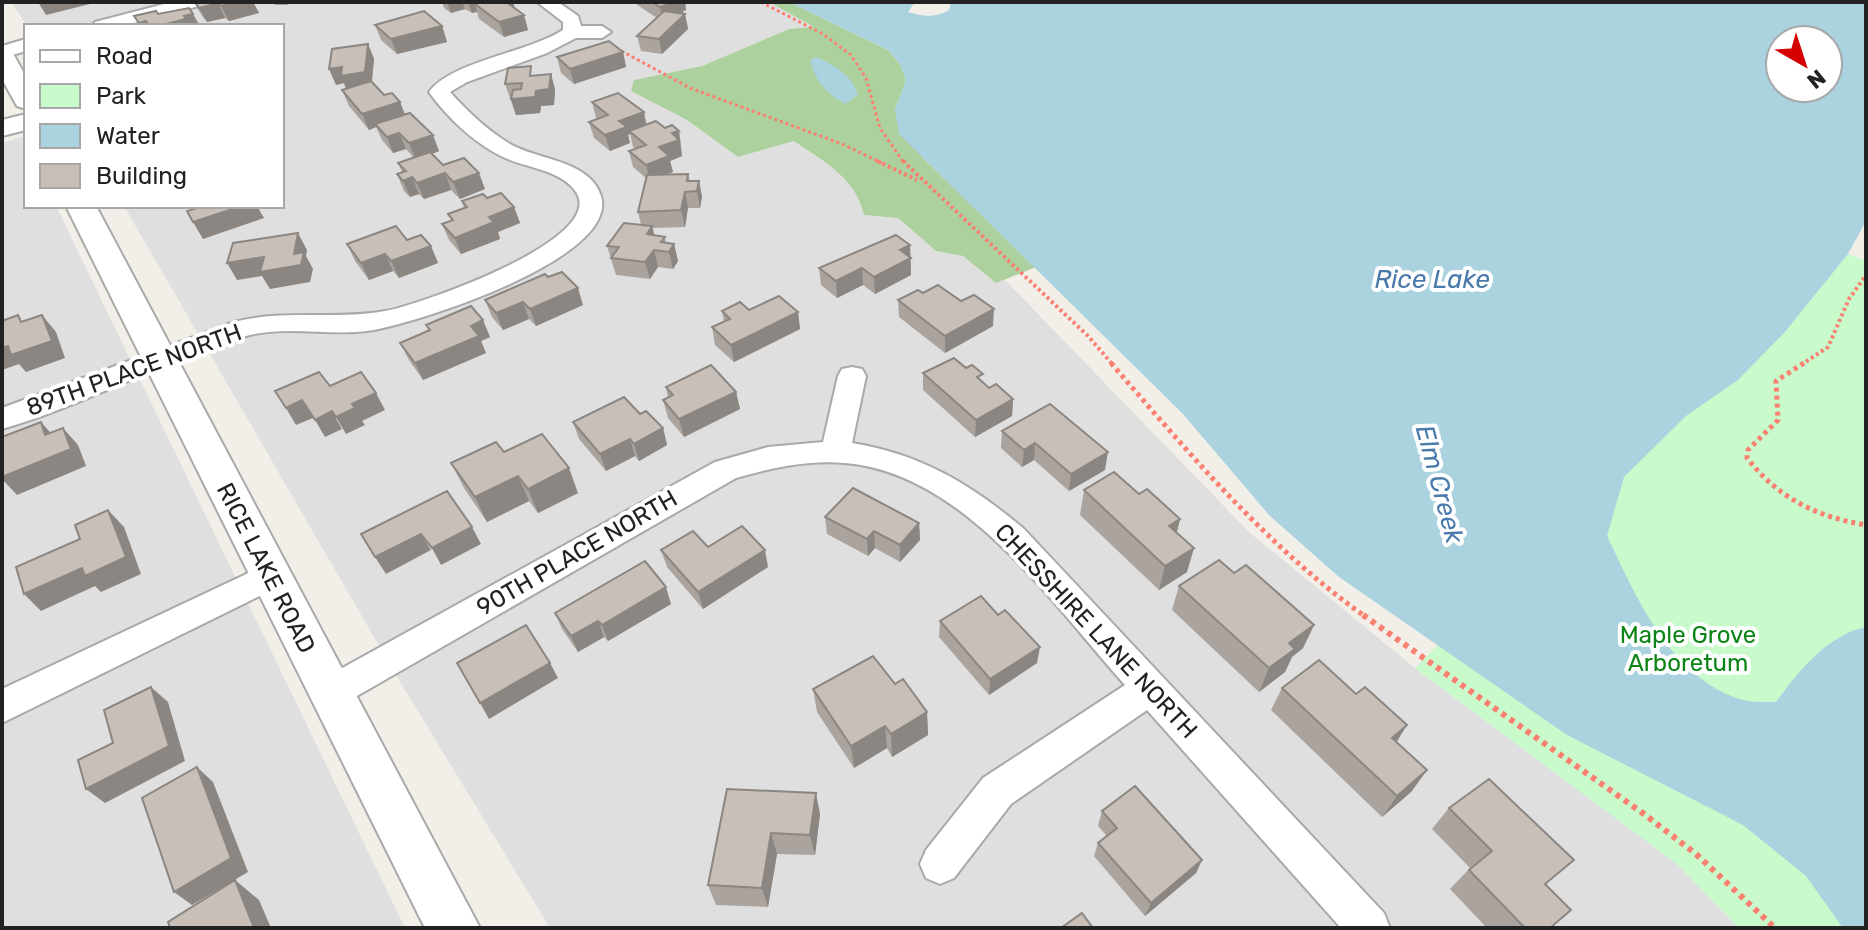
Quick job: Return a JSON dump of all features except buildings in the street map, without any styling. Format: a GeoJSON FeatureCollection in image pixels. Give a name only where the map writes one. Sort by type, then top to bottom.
{"type":"FeatureCollection","features":[{"type":"Feature","properties":{"kind":"street"},"geometry":{"type":"LineString","coordinates":[[109,24],[193,2]]}},
{"type":"Feature","properties":{"kind":"street"},"geometry":{"type":"LineString","coordinates":[[546,2],[572,20],[572,32],[602,32]]}},
{"type":"Feature","properties":{"kind":"street","name":"89TH PLACE NORTH"},"geometry":{"type":"LineString","coordinates":[[2,419],[243,328],[275,322],[343,324],[400,316],[543,259],[578,234],[587,219],[590,207],[583,184],[571,176],[501,148],[439,92],[443,85],[543,51],[572,32]]}},
{"type":"Feature","properties":{"kind":"street"},"geometry":{"type":"LineString","coordinates":[[24,46],[2,53],[24,97]]}},
{"type":"Feature","properties":{"kind":"street"},"geometry":{"type":"LineString","coordinates":[[2,128],[24,122]]}},
{"type":"Feature","properties":{"kind":"street","name":"RICE LAKE ROAD"},"geometry":{"type":"LineString","coordinates":[[82,208],[453,928]]}},
{"type":"Feature","properties":{"kind":"street"},"geometry":{"type":"LineString","coordinates":[[836,451],[852,376]]}},
{"type":"Feature","properties":{"kind":"street","name":"CHESSHIRE LANE NORTH"},"geometry":{"type":"LineString","coordinates":[[836,451],[902,463],[941,482],[982,509],[1369,928]]}},
{"type":"Feature","properties":{"kind":"street","name":"90TH PLACE NORTH"},"geometry":{"type":"LineString","coordinates":[[330,693],[726,470],[762,458],[836,451]]}},
{"type":"Feature","properties":{"kind":"street"},"geometry":{"type":"LineString","coordinates":[[2,707],[270,576]]}},
{"type":"Feature","properties":{"kind":"street"},"geometry":{"type":"LineString","coordinates":[[940,864],[997,791],[1148,689]]}},
{"type":"Feature","properties":{"kind":"path"},"geometry":{"type":"LineString","coordinates":[[761,2],[823,34],[851,55],[866,78],[880,128],[891,148],[924,184],[1088,336],[1223,490],[1302,566],[1353,608],[1644,814],[1696,854],[1775,928]]}},
{"type":"Feature","properties":{"kind":"path"},"geometry":{"type":"LineString","coordinates":[[602,32],[613,46],[690,88],[842,144],[924,184]]}},
{"type":"Feature","properties":{"kind":"path"},"geometry":{"type":"LineString","coordinates":[[1866,275],[1849,299],[1828,347],[1776,381],[1778,420],[1748,450],[1747,458],[1765,480],[1794,502],[1837,519],[1866,525]]}},
{"type":"Feature","properties":{"kind":"shaded area"},"geometry":{"type":"Polygon","coordinates":[[[11,2],[769,2],[780,7],[816,27],[789,29],[702,66],[635,80],[631,91],[687,120],[738,157],[794,141],[845,177],[860,198],[864,215],[898,218],[936,251],[963,256],[996,283],[1005,280],[1250,533],[1415,668],[1677,864],[1739,928],[550,928],[396,675],[125,208],[284,208],[284,24],[26,24],[11,2]]]}},
{"type":"Feature","properties":{"kind":"shaded area"},"geometry":{"type":"Polygon","coordinates":[[[22,137],[24,208],[57,208],[405,928],[2,928],[2,143],[22,137]]]}},
{"type":"Feature","properties":{"kind":"green space"},"geometry":{"type":"Polygon","coordinates":[[[769,2],[789,2],[888,50],[900,64],[906,80],[895,110],[924,159],[1036,267],[996,283],[963,256],[936,251],[898,218],[864,215],[860,202],[846,181],[794,141],[738,157],[687,120],[631,91],[634,80],[702,66],[789,29],[814,27],[769,2]]]}},
{"type":"Feature","properties":{"kind":"green space","name":"Maple Grove Arboretum"},"geometry":{"type":"Polygon","coordinates":[[[1848,254],[1866,261],[1866,928],[1739,928],[1677,864],[1415,668],[1706,376],[1848,254]]]}},
{"type":"Feature","properties":{"kind":"water","name":"Rice Lake"},"geometry":{"type":"Polygon","coordinates":[[[789,2],[915,2],[908,12],[929,16],[949,10],[951,2],[1866,2],[1866,221],[1848,254],[1784,333],[1738,380],[1686,416],[1624,477],[1607,536],[1643,608],[1674,653],[1714,688],[1739,699],[1776,702],[1804,667],[1826,646],[1866,627],[1866,928],[1843,928],[1806,876],[1743,825],[1567,735],[1339,577],[1269,515],[1183,414],[899,134],[895,110],[906,80],[900,64],[888,50],[789,2]]]}},
{"type":"Feature","properties":{"kind":"water"},"geometry":{"type":"Polygon","coordinates":[[[816,57],[847,76],[858,95],[845,104],[832,96],[818,80],[812,67],[810,60],[816,57]]]}},
{"type":"Feature","properties":{"kind":"water label","name":"Elm Creek"},"geometry":{"type":"Point","coordinates":[1440,484]}}]}
